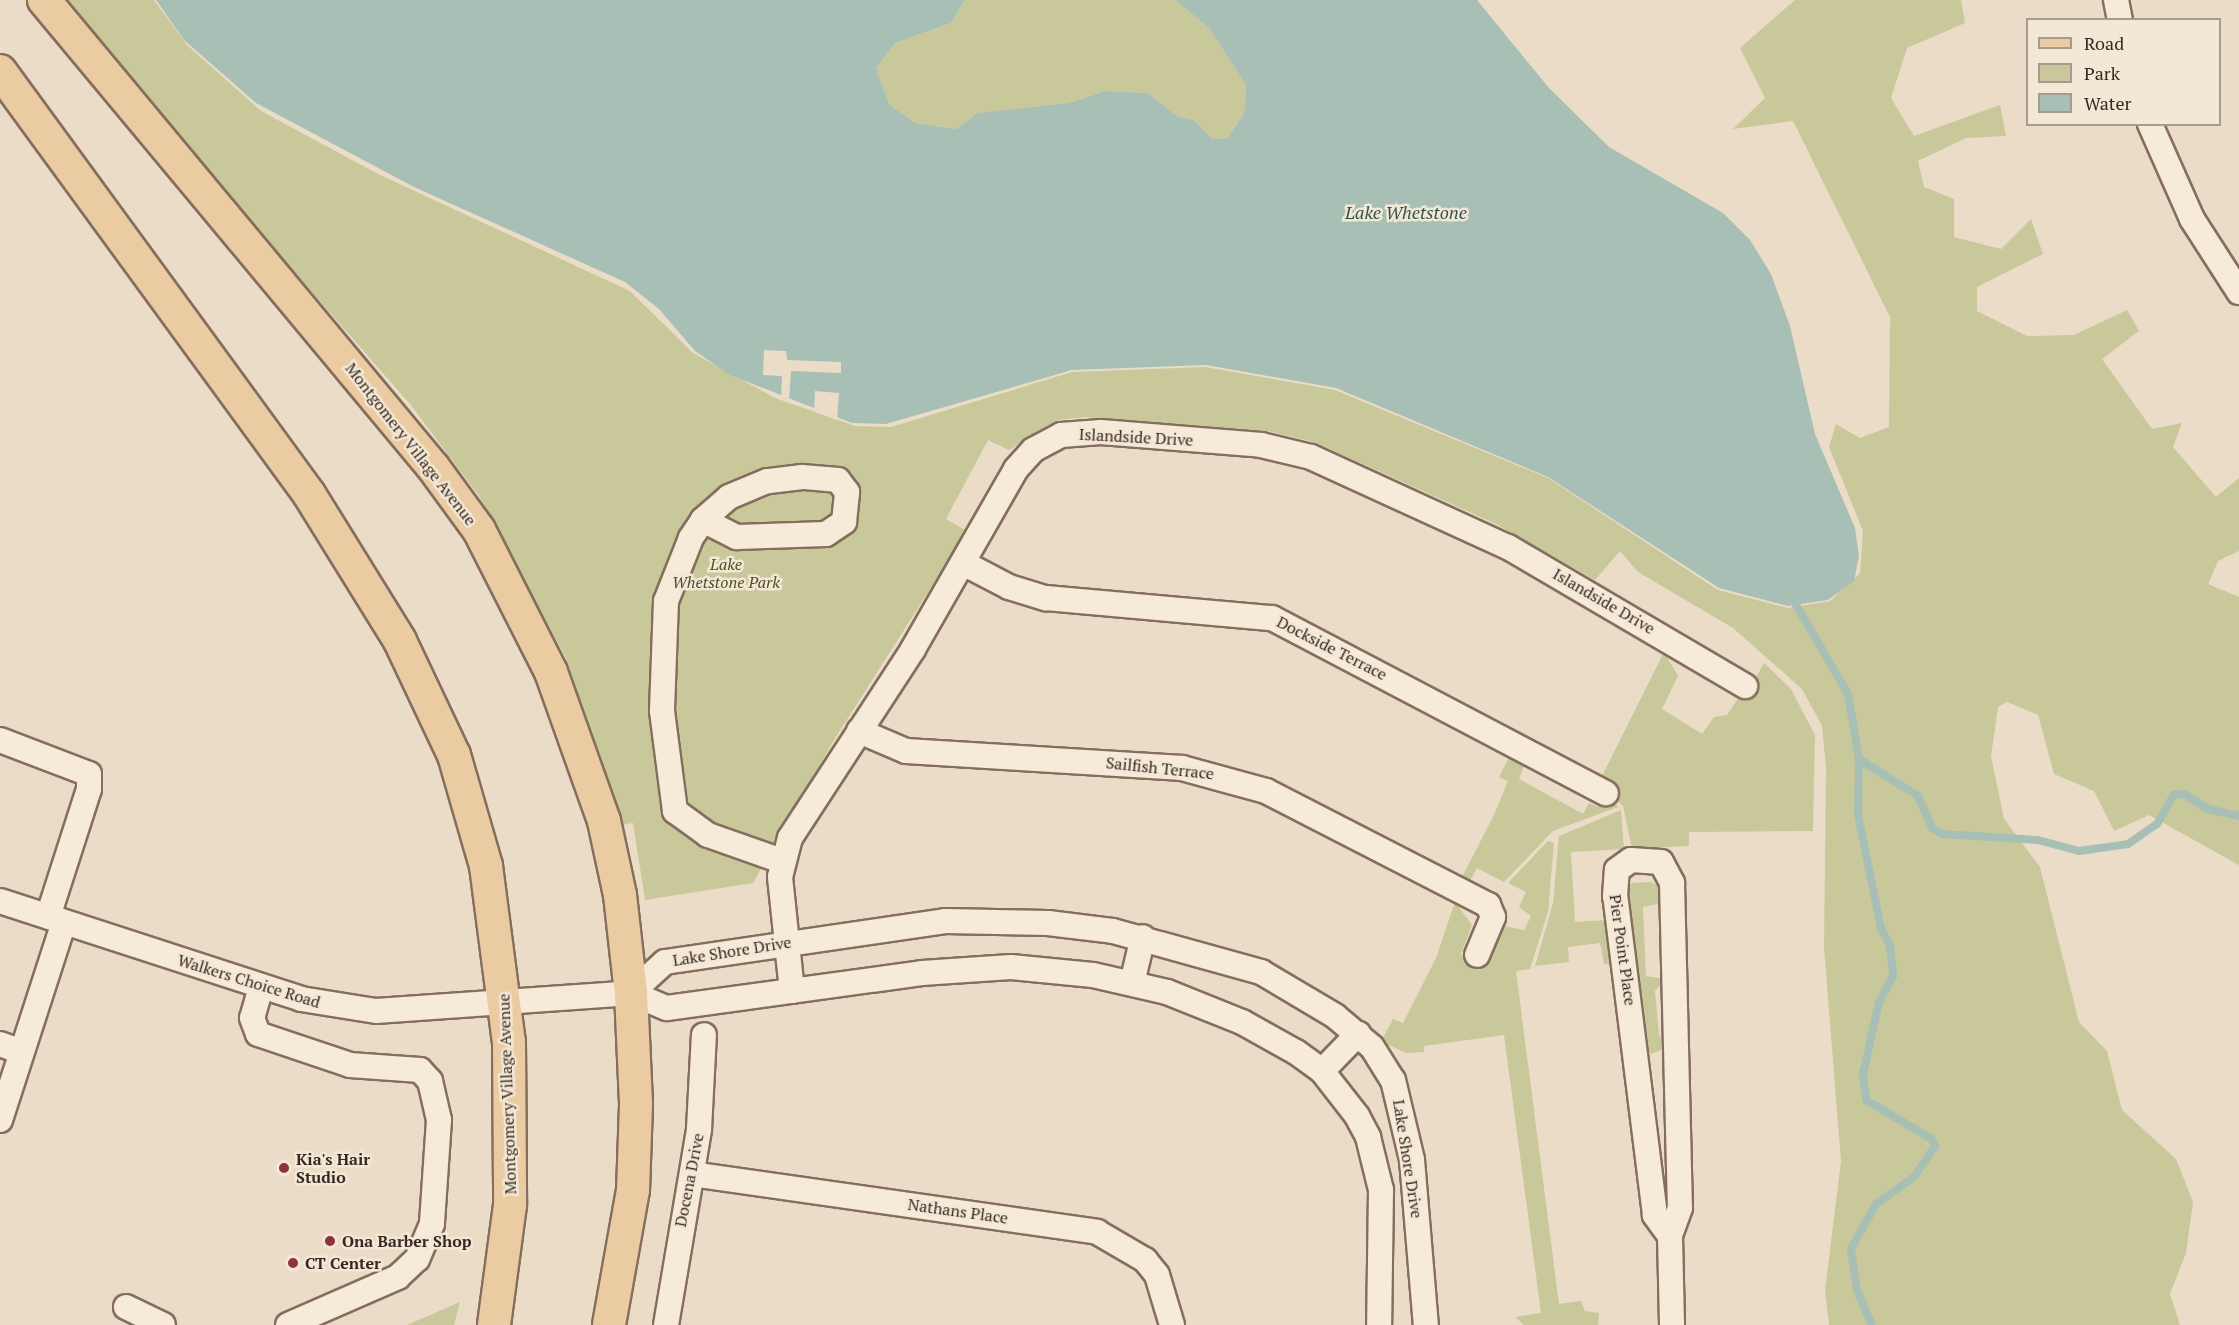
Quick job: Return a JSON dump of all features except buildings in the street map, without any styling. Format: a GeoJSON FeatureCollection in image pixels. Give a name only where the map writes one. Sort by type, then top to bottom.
{"type":"FeatureCollection","features":[{"type":"Feature","properties":{"kind":"main road","name":"Montgomery Village Avenue"},"geometry":{"type":"LineString","coordinates":[[44,0],[387,408],[479,530],[526,615],[581,750],[620,895],[631,993],[636,1105],[633,1190],[609,1325]]}},
{"type":"Feature","properties":{"kind":"main road","name":"Montgomery Village Avenue"},"geometry":{"type":"LineString","coordinates":[[0,71],[309,494],[400,641],[431,699],[472,811],[486,866],[507,1003],[510,1205],[494,1325]]}},
{"type":"Feature","properties":{"kind":"street"},"geometry":{"type":"LineString","coordinates":[[2116,0],[2120,18]]}},
{"type":"Feature","properties":{"kind":"street"},"geometry":{"type":"LineString","coordinates":[[2151,126],[2192,219],[2238,288]]}},
{"type":"Feature","properties":{"kind":"street","name":"Islandside Drive"},"geometry":{"type":"LineString","coordinates":[[792,991],[786,942],[782,861],[790,838],[965,564],[1016,469],[1050,438],[1101,432],[1261,445],[1311,457],[1438,512],[1569,580],[1745,686]]}},
{"type":"Feature","properties":{"kind":"street"},"geometry":{"type":"LineString","coordinates":[[703,520],[731,536],[822,535],[844,522],[847,492],[842,482],[824,478],[767,481],[729,497],[703,520],[672,575],[664,615],[662,702],[672,800],[677,814],[692,827],[782,861]]}},
{"type":"Feature","properties":{"kind":"street","name":"Dockside Terrace"},"geometry":{"type":"LineString","coordinates":[[965,564],[1009,587],[1046,598],[1272,618],[1606,793]]}},
{"type":"Feature","properties":{"kind":"street","name":"Sailfish Terrace"},"geometry":{"type":"LineString","coordinates":[[859,731],[906,751],[1170,767],[1234,779],[1488,905],[1493,917],[1477,955]]}},
{"type":"Feature","properties":{"kind":"street"},"geometry":{"type":"LineString","coordinates":[[0,740],[89,774],[89,789],[56,919],[11,1048],[0,1120]]}},
{"type":"Feature","properties":{"kind":"street","name":"Pier Point Place"},"geometry":{"type":"LineString","coordinates":[[1670,1236],[1655,1215],[1639,1064],[1614,880],[1617,870],[1631,860],[1661,862],[1670,873],[1680,1208],[1670,1236],[1672,1325]]}},
{"type":"Feature","properties":{"kind":"street","name":"Walkers Choice Road"},"geometry":{"type":"LineString","coordinates":[[0,901],[261,987],[321,1004],[376,1011],[631,993]]}},
{"type":"Feature","properties":{"kind":"street","name":"Lake Shore Drive"},"geometry":{"type":"LineString","coordinates":[[1379,1325],[1382,1222],[1377,1162],[1357,1116],[1322,1071],[1242,1022],[1132,983],[1011,967],[792,991],[667,1008],[631,993],[665,962],[904,924],[985,920],[1143,937],[1261,972],[1311,998],[1358,1034],[1385,1062],[1407,1131],[1426,1325]]}},
{"type":"Feature","properties":{"kind":"street"},"geometry":{"type":"LineString","coordinates":[[1132,983],[1143,937]]}},
{"type":"Feature","properties":{"kind":"street"},"geometry":{"type":"LineString","coordinates":[[261,987],[252,1018],[258,1034],[350,1065],[425,1072],[440,1126],[432,1224],[417,1259],[398,1277],[288,1325]]}},
{"type":"Feature","properties":{"kind":"street"},"geometry":{"type":"LineString","coordinates":[[1322,1071],[1358,1034]]}},
{"type":"Feature","properties":{"kind":"street","name":"Docena Drive"},"geometry":{"type":"LineString","coordinates":[[666,1325],[704,1092],[704,1035]]}},
{"type":"Feature","properties":{"kind":"street"},"geometry":{"type":"LineString","coordinates":[[1639,1064],[1675,1060]]}},
{"type":"Feature","properties":{"kind":"street"},"geometry":{"type":"LineString","coordinates":[[1650,1161],[1679,1159]]}},
{"type":"Feature","properties":{"kind":"street","name":"Nathans Place"},"geometry":{"type":"LineString","coordinates":[[692,1174],[1097,1232],[1145,1260],[1157,1275],[1172,1325]]}},
{"type":"Feature","properties":{"kind":"street"},"geometry":{"type":"LineString","coordinates":[[126,1307],[163,1325]]}},
{"type":"Feature","properties":{"kind":"green space","name":"Lake Whetstone Park"},"geometry":{"type":"Polygon","coordinates":[[[63,0],[154,0],[187,45],[261,111],[378,174],[630,291],[693,353],[775,398],[855,426],[891,427],[1072,372],[1205,367],[1335,390],[1548,478],[1718,590],[1788,608],[1830,601],[1860,573],[1863,531],[1829,447],[1836,424],[1860,438],[1889,427],[1890,317],[1793,121],[1733,129],[1765,98],[1740,48],[1795,0],[1961,0],[1965,23],[1907,48],[1891,98],[1914,136],[2000,105],[2006,136],[1966,138],[1918,161],[1924,187],[1954,199],[1954,237],[2001,249],[2031,219],[2043,254],[1977,287],[1977,311],[2027,336],[2074,335],[2127,310],[2139,331],[2102,359],[2152,429],[2182,423],[2173,447],[2216,497],[2239,478],[2239,551],[2218,561],[2208,584],[2239,597],[2239,865],[2149,815],[2114,831],[2094,791],[2054,774],[2038,715],[2007,702],[1998,707],[1991,756],[2004,819],[2040,867],[2079,1022],[2107,1051],[2122,1110],[2176,1159],[2193,1202],[2186,1253],[2170,1294],[2180,1325],[1829,1325],[1825,1291],[1841,1161],[1824,948],[1826,768],[1822,726],[1802,689],[1733,628],[1638,572],[1620,551],[1595,580],[1496,524],[1314,442],[1268,431],[1085,417],[1058,420],[1009,450],[988,440],[946,519],[967,531],[834,740],[753,883],[645,900],[633,823],[620,825],[566,658],[479,496],[410,404],[135,90],[63,0]]]}},
{"type":"Feature","properties":{"kind":"green space"},"geometry":{"type":"Polygon","coordinates":[[[965,0],[1175,0],[1209,28],[1246,85],[1244,113],[1228,138],[1212,139],[1194,120],[1178,117],[1148,93],[1105,91],[1069,103],[979,113],[956,129],[915,123],[889,104],[876,68],[895,43],[951,23],[965,0]]]}},
{"type":"Feature","properties":{"kind":"green space"},"geometry":{"type":"Polygon","coordinates":[[[1664,652],[1678,676],[1662,709],[1702,734],[1714,717],[1727,715],[1739,697],[1744,699],[1764,663],[1791,689],[1815,735],[1813,831],[1689,832],[1689,846],[1632,849],[1623,806],[1607,791],[1612,781],[1602,776],[1664,652]]]}},
{"type":"Feature","properties":{"kind":"green space"},"geometry":{"type":"Polygon","coordinates":[[[1511,753],[1525,763],[1519,779],[1583,814],[1589,803],[1598,807],[1606,793],[1618,807],[1553,831],[1504,882],[1477,868],[1470,881],[1460,881],[1494,815],[1508,781],[1499,777],[1511,753]]]}},
{"type":"Feature","properties":{"kind":"green space"},"geometry":{"type":"Polygon","coordinates":[[[1621,810],[1624,849],[1571,852],[1575,922],[1606,920],[1612,925],[1617,963],[1604,964],[1600,943],[1568,947],[1569,962],[1535,966],[1553,903],[1559,836],[1621,810]]]}},
{"type":"Feature","properties":{"kind":"green space"},"geometry":{"type":"Polygon","coordinates":[[[1548,841],[1554,843],[1548,912],[1530,969],[1516,971],[1559,1304],[1581,1301],[1585,1311],[1599,1313],[1598,1325],[1524,1325],[1515,1317],[1541,1313],[1504,1035],[1424,1046],[1424,1052],[1407,1053],[1381,1042],[1393,1019],[1403,1023],[1436,958],[1455,902],[1472,925],[1461,954],[1478,963],[1500,925],[1524,930],[1531,916],[1519,907],[1526,892],[1508,883],[1548,841]]]}},
{"type":"Feature","properties":{"kind":"green space"},"geometry":{"type":"Polygon","coordinates":[[[1651,882],[1662,888],[1662,903],[1643,907],[1646,976],[1666,979],[1655,991],[1659,1035],[1666,1048],[1651,1054],[1645,1049],[1623,891],[1632,883],[1651,882]]]}},
{"type":"Feature","properties":{"kind":"green space"},"geometry":{"type":"Polygon","coordinates":[[[460,1302],[454,1325],[407,1325],[460,1302]]]}},
{"type":"Feature","properties":{"kind":"water","name":"Lake Whetstone"},"geometry":{"type":"Polygon","coordinates":[[[156,0],[965,0],[951,23],[895,43],[876,68],[889,104],[915,123],[956,129],[978,113],[1069,103],[1105,91],[1148,93],[1178,117],[1194,120],[1212,139],[1228,138],[1244,113],[1246,85],[1209,28],[1175,0],[1477,0],[1549,88],[1609,147],[1723,213],[1750,240],[1771,274],[1790,326],[1815,434],[1855,528],[1859,556],[1854,581],[1828,600],[1788,606],[1719,588],[1548,477],[1336,388],[1206,365],[1072,370],[886,424],[852,423],[730,375],[695,351],[659,309],[625,282],[414,187],[256,103],[184,40],[156,0]]]}},
{"type":"Feature","properties":{"kind":"pier"},"geometry":{"type":"Polygon","coordinates":[[[764,350],[786,351],[787,360],[841,362],[841,373],[791,371],[789,402],[781,398],[782,376],[763,375],[764,350]]]}},
{"type":"Feature","properties":{"kind":"pier"},"geometry":{"type":"Polygon","coordinates":[[[815,391],[839,393],[837,420],[814,411],[815,391]]]}},
{"type":"Feature","properties":{"kind":"waterway"},"geometry":{"type":"LineString","coordinates":[[1792,598],[1848,694],[1859,759],[1858,815],[1881,928],[1890,946],[1893,976],[1879,1002],[1863,1074],[1866,1100],[1932,1139],[1935,1146],[1914,1177],[1876,1204],[1851,1249],[1857,1290],[1872,1325]]}},
{"type":"Feature","properties":{"kind":"waterway"},"geometry":{"type":"LineString","coordinates":[[1859,759],[1918,796],[1932,828],[1942,834],[2038,840],[2079,851],[2128,844],[2157,824],[2174,795],[2184,794],[2208,809],[2239,816]]}},
{"type":"Feature","properties":{"kind":"place","name":"Kia's Hair Studio"},"geometry":{"type":"Point","coordinates":[284,1168]}},
{"type":"Feature","properties":{"kind":"place","name":"Ona Barber Shop"},"geometry":{"type":"Point","coordinates":[330,1241]}},
{"type":"Feature","properties":{"kind":"place","name":"CT Center"},"geometry":{"type":"Point","coordinates":[293,1263]}}]}
